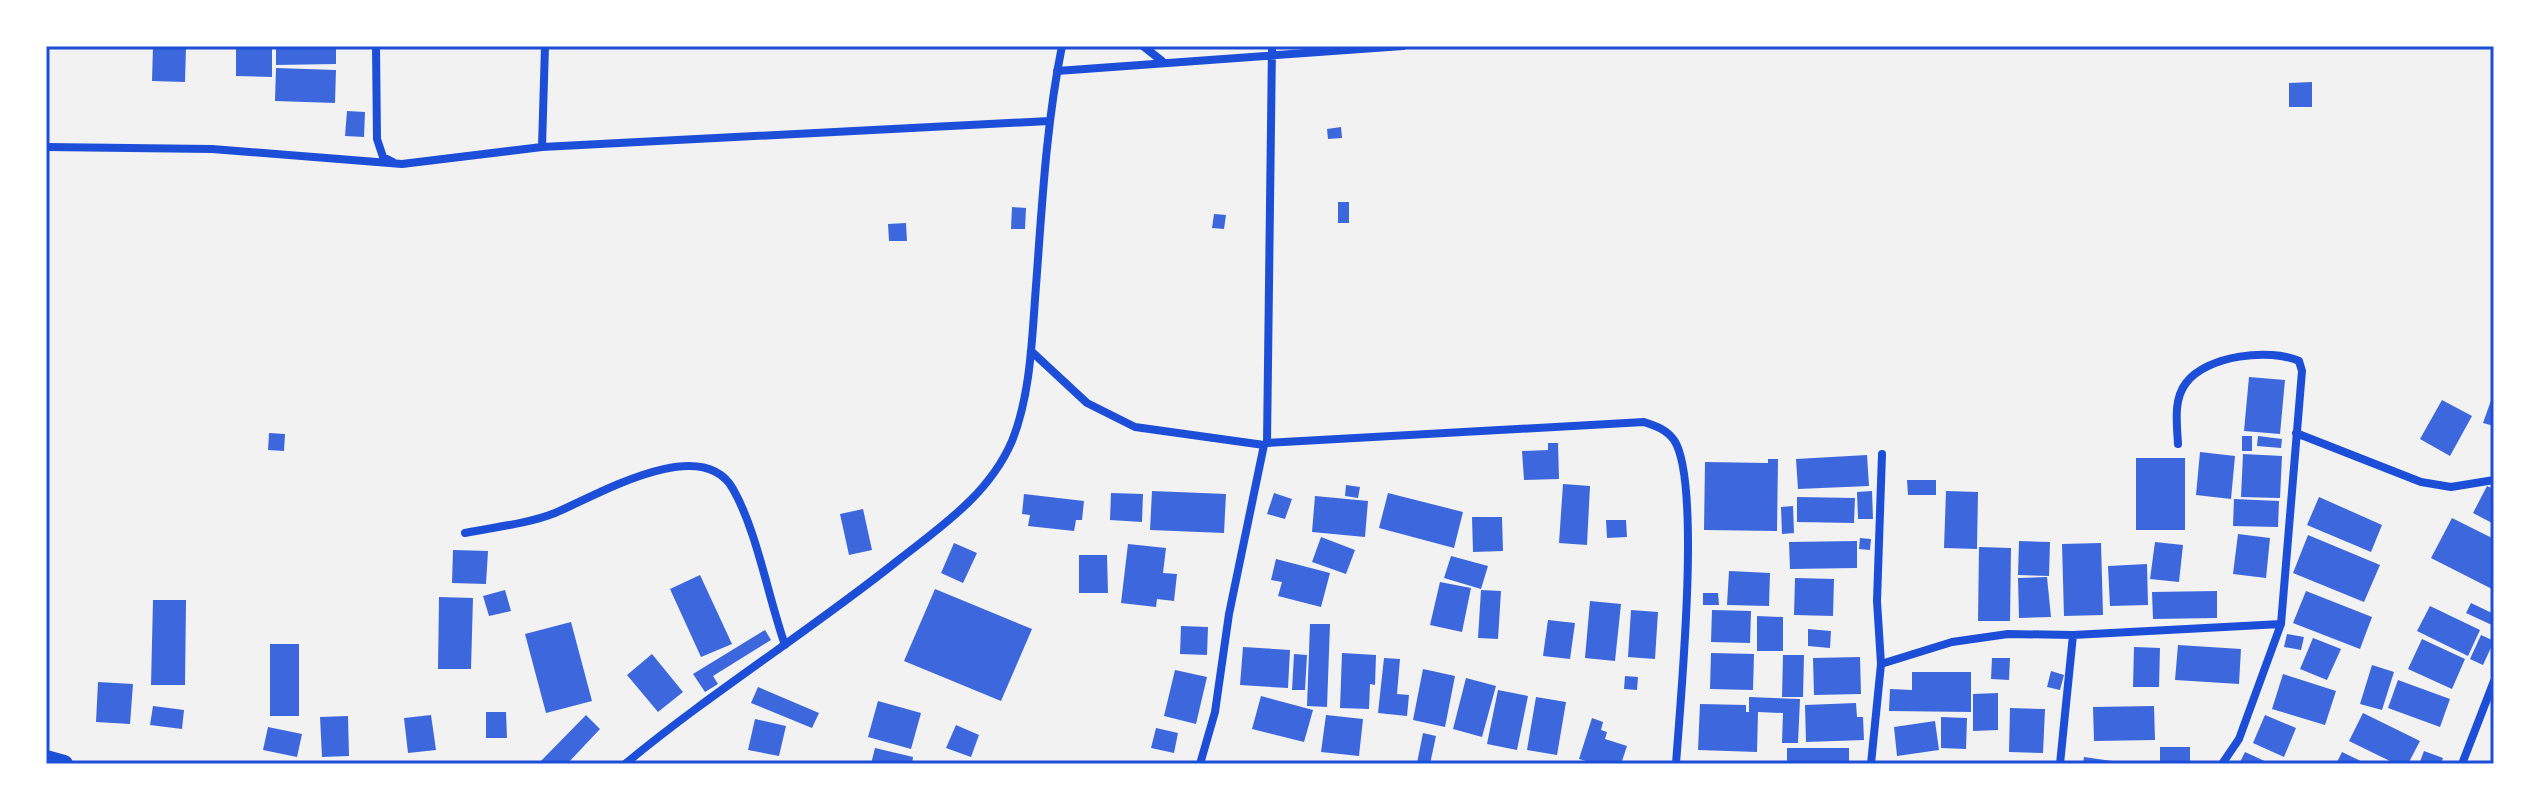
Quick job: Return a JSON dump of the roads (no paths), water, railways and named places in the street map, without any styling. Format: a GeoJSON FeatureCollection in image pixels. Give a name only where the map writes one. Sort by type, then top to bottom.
{"type":"FeatureCollection","features":[{"type":"Feature","properties":{"kind":"main road"},"geometry":{"type":"LineString","coordinates":[[46,759],[64,764]]}},
{"type":"Feature","properties":{"kind":"street"},"geometry":{"type":"LineString","coordinates":[[376,46],[377,139],[383,157],[402,164]]}},
{"type":"Feature","properties":{"kind":"street"},"geometry":{"type":"LineString","coordinates":[[542,147],[545,46]]}},
{"type":"Feature","properties":{"kind":"street"},"geometry":{"type":"LineString","coordinates":[[625,764],[685,715],[839,607],[968,504],[995,472],[1012,440],[1031,351],[1049,121],[1062,46]]}},
{"type":"Feature","properties":{"kind":"street"},"geometry":{"type":"LineString","coordinates":[[1143,46],[1163,61]]}},
{"type":"Feature","properties":{"kind":"street"},"geometry":{"type":"LineString","coordinates":[[1057,71],[1272,50],[1403,46]]}},
{"type":"Feature","properties":{"kind":"street"},"geometry":{"type":"LineString","coordinates":[[1200,764],[1215,712],[1229,614],[1265,444],[1272,50]]}},
{"type":"Feature","properties":{"kind":"street"},"geometry":{"type":"LineString","coordinates":[[46,147],[212,149],[402,164],[542,147],[1049,121]]}},
{"type":"Feature","properties":{"kind":"street"},"geometry":{"type":"LineString","coordinates":[[1031,351],[1087,403],[1135,427],[1265,444],[1644,422],[1662,427],[1675,441],[1686,472],[1688,534],[1676,764]]}},
{"type":"Feature","properties":{"kind":"street"},"geometry":{"type":"LineString","coordinates":[[2178,444],[2178,398],[2186,382],[2200,370],[2223,362],[2273,355],[2299,361],[2302,371],[2281,624],[2239,739],[2222,764]]}},
{"type":"Feature","properties":{"kind":"street"},"geometry":{"type":"LineString","coordinates":[[2296,433],[2421,482],[2451,487],[2494,480]]}},
{"type":"Feature","properties":{"kind":"street"},"geometry":{"type":"LineString","coordinates":[[1871,764],[1881,664],[1877,601],[1882,454]]}},
{"type":"Feature","properties":{"kind":"street"},"geometry":{"type":"LineString","coordinates":[[465,533],[552,514],[652,470],[705,469],[719,473],[732,487],[748,524],[785,645]]}},
{"type":"Feature","properties":{"kind":"street"},"geometry":{"type":"LineString","coordinates":[[1881,664],[1966,640],[2008,634],[2073,635],[2281,624]]}},
{"type":"Feature","properties":{"kind":"street"},"geometry":{"type":"LineString","coordinates":[[2060,764],[2073,635]]}},
{"type":"Feature","properties":{"kind":"street"},"geometry":{"type":"LineString","coordinates":[[2462,764],[2494,681]]}}]}
